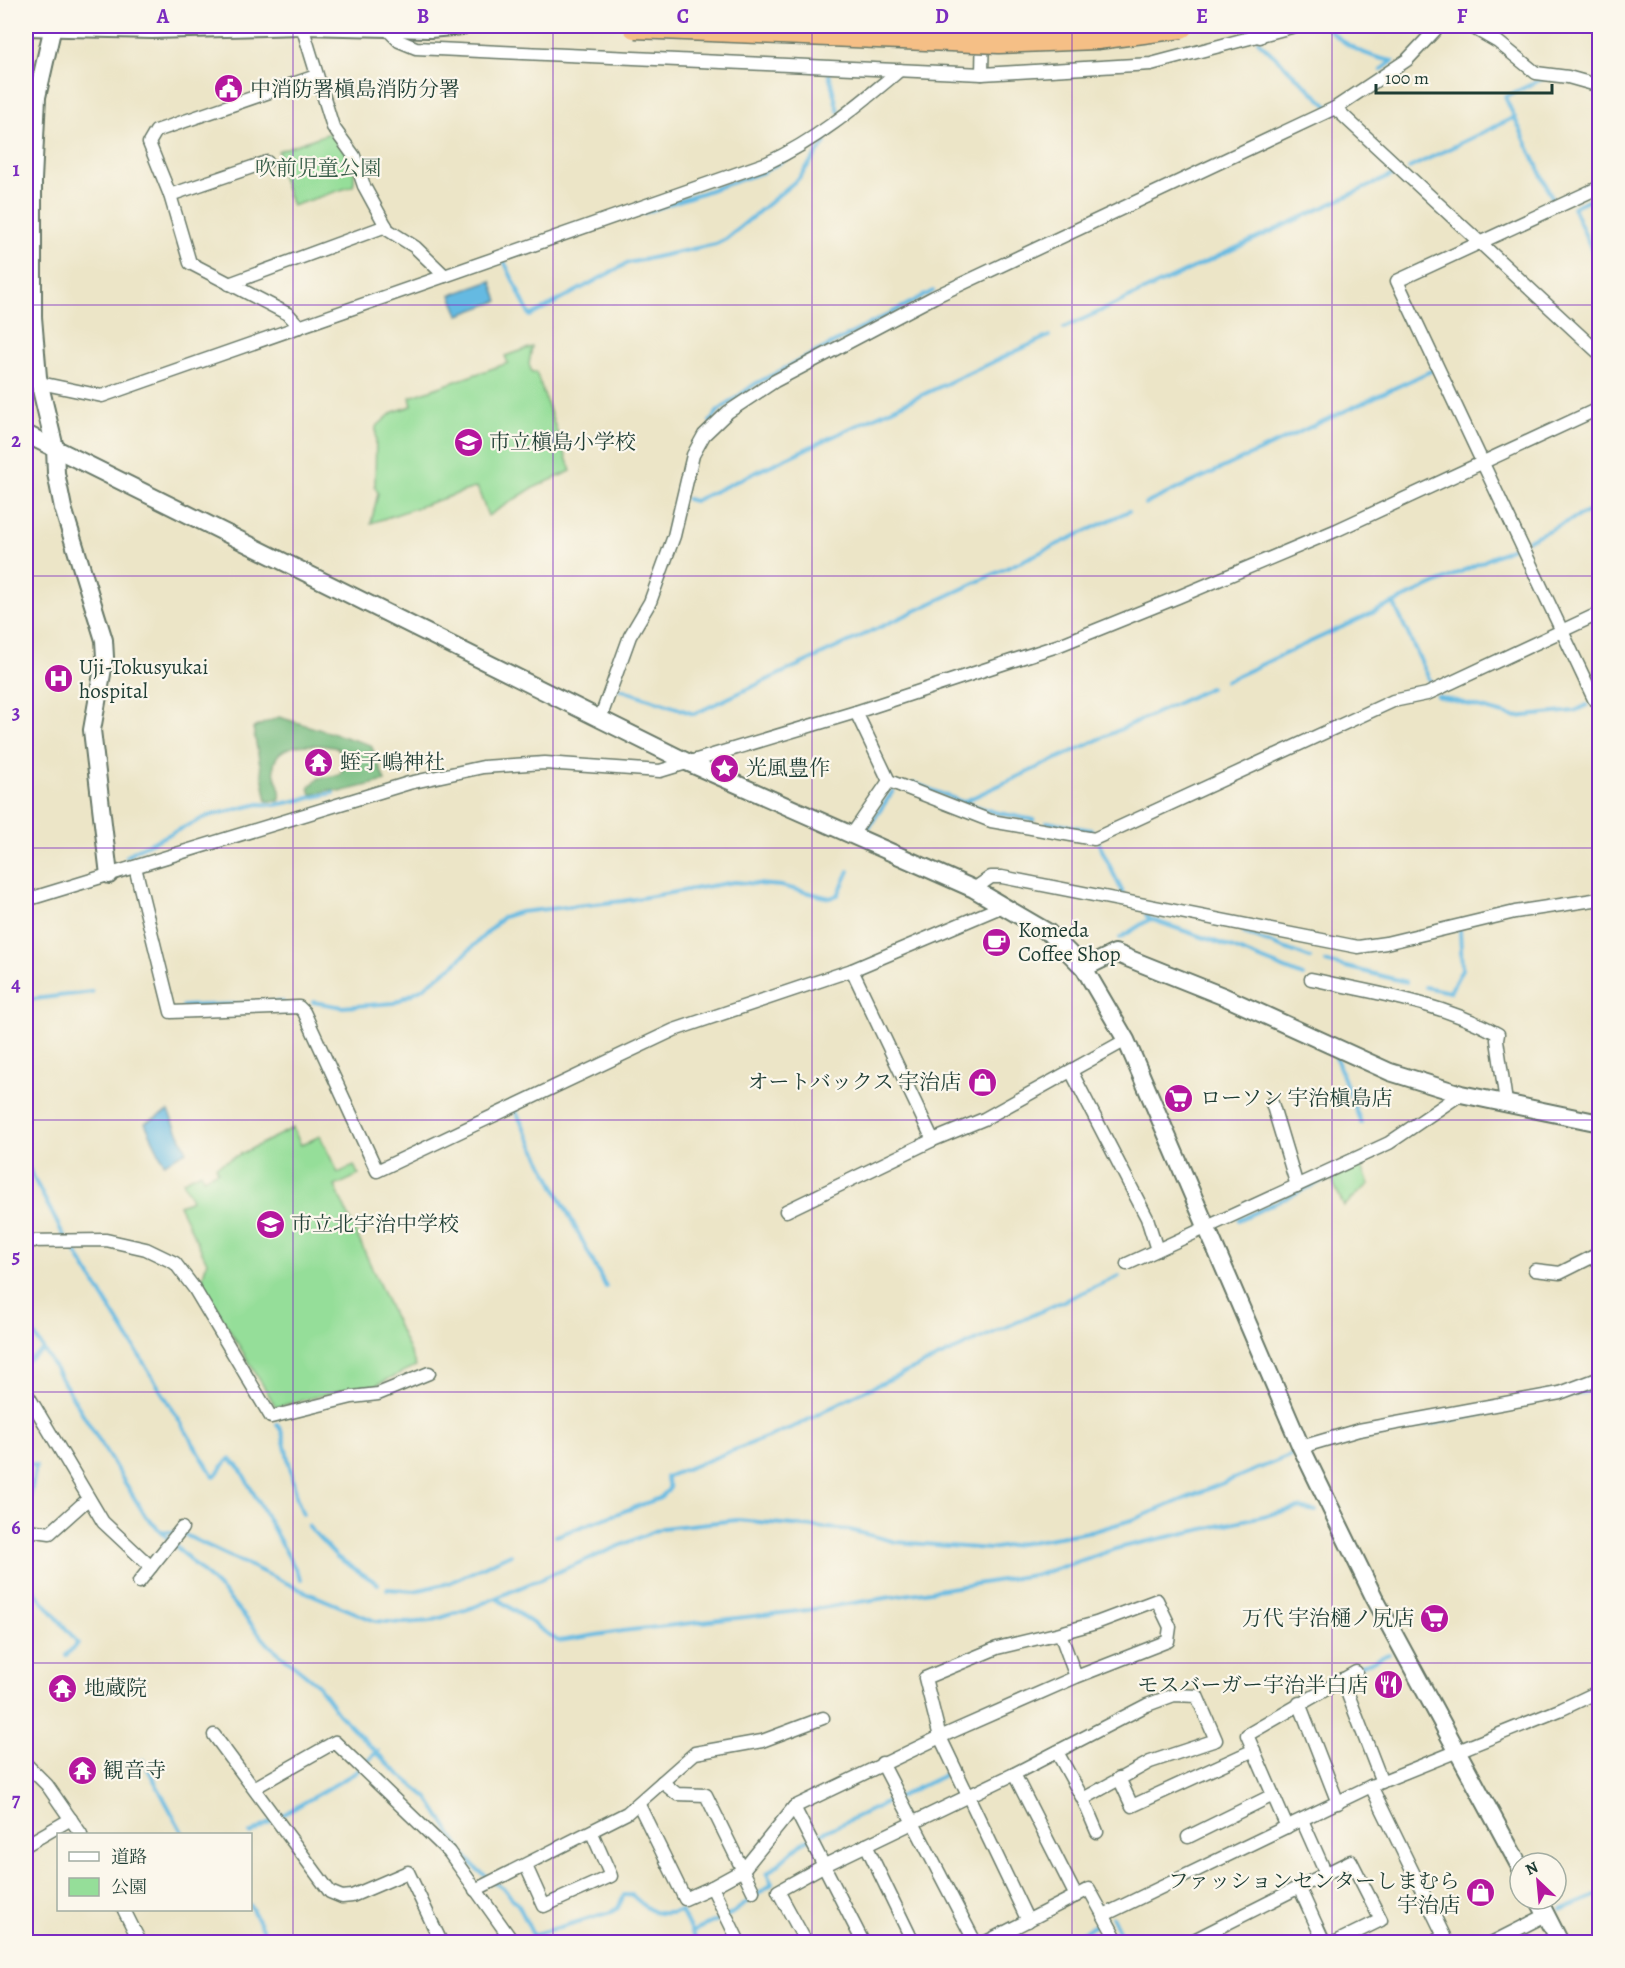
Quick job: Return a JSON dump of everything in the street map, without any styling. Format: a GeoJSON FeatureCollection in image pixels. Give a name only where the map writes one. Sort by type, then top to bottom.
{"type":"FeatureCollection","features":[{"type":"Feature","properties":{"kind":"highway"},"geometry":{"type":"LineString","coordinates":[[635,26],[999,41],[1096,37],[1181,26]]}},
{"type":"Feature","properties":{"kind":"street"},"geometry":{"type":"LineString","coordinates":[[26,27],[185,30],[302,26],[462,26]]}},
{"type":"Feature","properties":{"kind":"street"},"geometry":{"type":"LineString","coordinates":[[302,26],[333,127],[354,156],[364,186],[386,226],[415,247],[445,276]]}},
{"type":"Feature","properties":{"kind":"street"},"geometry":{"type":"LineString","coordinates":[[982,26],[982,74]]}},
{"type":"Feature","properties":{"kind":"street"},"geometry":{"type":"LineString","coordinates":[[1249,26],[1260,37]]}},
{"type":"Feature","properties":{"kind":"street"},"geometry":{"type":"LineString","coordinates":[[387,27],[399,41],[416,48],[982,74],[1151,64],[1295,26]]}},
{"type":"Feature","properties":{"kind":"street"},"geometry":{"type":"LineString","coordinates":[[600,719],[630,636],[650,602],[674,536],[693,455],[704,435],[728,412],[775,381],[934,297],[1335,108],[1407,60],[1439,26]]}},
{"type":"Feature","properties":{"kind":"street"},"geometry":{"type":"LineString","coordinates":[[1470,26],[1498,42],[1536,73],[1568,77],[1599,86]]}},
{"type":"Feature","properties":{"kind":"street"},"geometry":{"type":"LineString","coordinates":[[52,27],[37,98],[33,180],[33,317],[40,383],[55,448],[56,470],[63,508],[104,640],[105,657],[92,730],[109,875]]}},
{"type":"Feature","properties":{"kind":"street"},"geometry":{"type":"LineString","coordinates":[[40,383],[92,396],[102,396],[767,163],[793,151],[848,114],[900,70]]}},
{"type":"Feature","properties":{"kind":"street"},"geometry":{"type":"LineString","coordinates":[[300,327],[288,314],[190,263],[170,195],[149,143],[156,131],[316,76]]}},
{"type":"Feature","properties":{"kind":"street"},"geometry":{"type":"LineString","coordinates":[[1335,108],[1599,354]]}},
{"type":"Feature","properties":{"kind":"street"},"geometry":{"type":"LineString","coordinates":[[170,195],[267,162]]}},
{"type":"Feature","properties":{"kind":"street"},"geometry":{"type":"LineString","coordinates":[[1599,188],[1397,281],[1594,699],[1599,699]]}},
{"type":"Feature","properties":{"kind":"street"},"geometry":{"type":"LineString","coordinates":[[229,284],[386,226]]}},
{"type":"Feature","properties":{"kind":"street"},"geometry":{"type":"LineString","coordinates":[[26,900],[409,783],[483,766],[545,763],[660,771],[856,712],[1057,646],[1336,530],[1599,408]]}},
{"type":"Feature","properties":{"kind":"street"},"geometry":{"type":"LineString","coordinates":[[26,434],[689,763],[974,889],[1048,933],[1084,968],[1126,1040],[1301,1447],[1374,1597],[1512,1851]]}},
{"type":"Feature","properties":{"kind":"street"},"geometry":{"type":"LineString","coordinates":[[856,712],[889,781],[991,821],[1094,839],[1393,701],[1427,694],[1599,613]]}},
{"type":"Feature","properties":{"kind":"street"},"geometry":{"type":"LineString","coordinates":[[851,836],[889,781]]}},
{"type":"Feature","properties":{"kind":"street"},"geometry":{"type":"LineString","coordinates":[[135,867],[171,1012],[299,1007],[304,1012],[378,1171],[674,1030],[852,970],[1003,906]]}},
{"type":"Feature","properties":{"kind":"street"},"geometry":{"type":"LineString","coordinates":[[974,889],[990,877],[1002,877],[1358,947],[1386,944],[1515,912],[1599,899]]}},
{"type":"Feature","properties":{"kind":"street"},"geometry":{"type":"LineString","coordinates":[[1084,968],[1115,953],[1225,997],[1390,1072],[1461,1094],[1599,1123]]}},
{"type":"Feature","properties":{"kind":"street"},"geometry":{"type":"LineString","coordinates":[[852,970],[933,1140]]}},
{"type":"Feature","properties":{"kind":"street"},"geometry":{"type":"LineString","coordinates":[[1311,979],[1427,1004],[1461,1015],[1498,1034],[1506,1102]]}},
{"type":"Feature","properties":{"kind":"street"},"geometry":{"type":"LineString","coordinates":[[786,1211],[933,1140],[984,1119],[1126,1040]]}},
{"type":"Feature","properties":{"kind":"street"},"geometry":{"type":"LineString","coordinates":[[1071,1071],[1147,1218],[1157,1250]]}},
{"type":"Feature","properties":{"kind":"street"},"geometry":{"type":"LineString","coordinates":[[1127,1264],[1389,1143],[1461,1094]]}},
{"type":"Feature","properties":{"kind":"street"},"geometry":{"type":"LineString","coordinates":[[1272,1103],[1297,1186]]}},
{"type":"Feature","properties":{"kind":"street"},"geometry":{"type":"LineString","coordinates":[[26,1241],[106,1240],[146,1249],[175,1263],[194,1288],[271,1417],[352,1397],[378,1394],[429,1373]]}},
{"type":"Feature","properties":{"kind":"street"},"geometry":{"type":"LineString","coordinates":[[1535,1270],[1560,1273],[1599,1253]]}},
{"type":"Feature","properties":{"kind":"street"},"geometry":{"type":"LineString","coordinates":[[1301,1447],[1359,1430],[1560,1394],[1599,1378]]}},
{"type":"Feature","properties":{"kind":"street"},"geometry":{"type":"LineString","coordinates":[[26,1392],[103,1522],[151,1567]]}},
{"type":"Feature","properties":{"kind":"street"},"geometry":{"type":"LineString","coordinates":[[29,1530],[50,1533],[88,1499]]}},
{"type":"Feature","properties":{"kind":"street"},"geometry":{"type":"LineString","coordinates":[[139,1582],[182,1528]]}},
{"type":"Feature","properties":{"kind":"street"},"geometry":{"type":"LineString","coordinates":[[639,1805],[685,1899],[743,1870],[794,1807],[940,1737],[1076,1677],[1168,1641],[1170,1627],[1157,1600],[1096,1623],[997,1648],[925,1678],[940,1737],[1028,1921]]}},
{"type":"Feature","properties":{"kind":"street"},"geometry":{"type":"LineString","coordinates":[[1060,1633],[1076,1677]]}},
{"type":"Feature","properties":{"kind":"street"},"geometry":{"type":"LineString","coordinates":[[1287,1827],[1247,1735],[1356,1672]]}},
{"type":"Feature","properties":{"kind":"street"},"geometry":{"type":"LineString","coordinates":[[1342,1679],[1376,1784],[1444,1936],[1433,1942]]}},
{"type":"Feature","properties":{"kind":"street"},"geometry":{"type":"LineString","coordinates":[[1104,1915],[1376,1784],[1562,1709],[1599,1691]]}},
{"type":"Feature","properties":{"kind":"street"},"geometry":{"type":"LineString","coordinates":[[806,1942],[778,1891],[823,1866],[1014,1774],[1147,1705],[1174,1695],[1197,1696],[1216,1740],[1150,1762],[1083,1798]]}},
{"type":"Feature","properties":{"kind":"street"},"geometry":{"type":"LineString","coordinates":[[1299,1703],[1338,1803]]}},
{"type":"Feature","properties":{"kind":"street"},"geometry":{"type":"LineString","coordinates":[[475,1890],[592,1833],[639,1805],[695,1753],[762,1742],[823,1718]]}},
{"type":"Feature","properties":{"kind":"street"},"geometry":{"type":"LineString","coordinates":[[214,1735],[330,1893],[342,1897],[352,1896],[408,1872],[441,1942]]}},
{"type":"Feature","properties":{"kind":"street"},"geometry":{"type":"LineString","coordinates":[[254,1788],[335,1742],[449,1852],[513,1942]]}},
{"type":"Feature","properties":{"kind":"street"},"geometry":{"type":"LineString","coordinates":[[1119,1779],[1131,1806],[1254,1750]]}},
{"type":"Feature","properties":{"kind":"street"},"geometry":{"type":"LineString","coordinates":[[1057,1752],[1083,1798],[1097,1832]]}},
{"type":"Feature","properties":{"kind":"street"},"geometry":{"type":"LineString","coordinates":[[882,1763],[975,1942]]}},
{"type":"Feature","properties":{"kind":"street"},"geometry":{"type":"LineString","coordinates":[[26,1764],[47,1785],[80,1833]]}},
{"type":"Feature","properties":{"kind":"street"},"geometry":{"type":"LineString","coordinates":[[1014,1774],[1076,1896]]}},
{"type":"Feature","properties":{"kind":"street"},"geometry":{"type":"LineString","coordinates":[[662,1782],[677,1794],[706,1795],[753,1891]]}},
{"type":"Feature","properties":{"kind":"street"},"geometry":{"type":"LineString","coordinates":[[1188,1837],[1273,1795]]}},
{"type":"Feature","properties":{"kind":"street"},"geometry":{"type":"LineString","coordinates":[[794,1807],[863,1942]]}},
{"type":"Feature","properties":{"kind":"street"},"geometry":{"type":"LineString","coordinates":[[26,1845],[71,1819]]}},
{"type":"Feature","properties":{"kind":"street"},"geometry":{"type":"LineString","coordinates":[[1302,1820],[1326,1874]]}},
{"type":"Feature","properties":{"kind":"street"},"geometry":{"type":"LineString","coordinates":[[526,1866],[544,1906],[611,1876],[592,1833]]}},
{"type":"Feature","properties":{"kind":"street"},"geometry":{"type":"LineString","coordinates":[[866,1845],[914,1942]]}},
{"type":"Feature","properties":{"kind":"street"},"geometry":{"type":"LineString","coordinates":[[1190,1942],[1209,1938],[1299,1887],[1352,1861],[1381,1920],[1336,1942]]}},
{"type":"Feature","properties":{"kind":"street"},"geometry":{"type":"LineString","coordinates":[[712,1887],[739,1942]]}},
{"type":"Feature","properties":{"kind":"street"},"geometry":{"type":"LineString","coordinates":[[1299,1887],[1324,1942]]}},
{"type":"Feature","properties":{"kind":"street"},"geometry":{"type":"LineString","coordinates":[[994,1940],[1089,1888],[1118,1942]]}},
{"type":"Feature","properties":{"kind":"street"},"geometry":{"type":"LineString","coordinates":[[124,1911],[140,1942]]}},
{"type":"Feature","properties":{"kind":"street"},"geometry":{"type":"LineString","coordinates":[[1544,1911],[1560,1942]]}},
{"type":"Feature","properties":{"kind":"street"},"geometry":{"type":"LineString","coordinates":[[1493,1942],[1546,1914]]}},
{"type":"Feature","properties":{"kind":"green space","name":"吹前児童公園"},"geometry":{"type":"Polygon","coordinates":[[[333,132],[352,164],[353,186],[292,206],[280,172],[285,170],[278,151],[333,132]]]}},
{"type":"Feature","properties":{"kind":"green space"},"geometry":{"type":"Polygon","coordinates":[[[532,347],[529,364],[532,373],[536,372],[571,471],[531,489],[488,516],[477,487],[371,523],[378,493],[375,487],[376,427],[393,412],[412,406],[410,397],[508,363],[505,356],[532,347]]]}},
{"type":"Feature","properties":{"kind":"green space"},"geometry":{"type":"Polygon","coordinates":[[[279,717],[371,745],[385,781],[340,792],[330,790],[311,795],[309,787],[319,778],[339,775],[344,768],[344,759],[338,748],[320,745],[299,746],[281,752],[276,759],[274,773],[280,789],[280,797],[279,801],[267,801],[253,728],[279,717]]]}},
{"type":"Feature","properties":{"kind":"green space"},"geometry":{"type":"Polygon","coordinates":[[[293,1128],[301,1145],[320,1136],[338,1173],[354,1166],[359,1175],[335,1186],[416,1366],[376,1385],[350,1388],[276,1407],[201,1283],[207,1262],[179,1205],[192,1200],[183,1181],[201,1172],[204,1178],[218,1171],[216,1166],[293,1128]]]}},
{"type":"Feature","properties":{"kind":"green space"},"geometry":{"type":"Polygon","coordinates":[[[1361,1164],[1369,1184],[1344,1206],[1331,1178],[1361,1164]]]}},
{"type":"Feature","properties":{"kind":"water"},"geometry":{"type":"Polygon","coordinates":[[[491,281],[498,301],[459,315],[451,295],[491,281]]]}},
{"type":"Feature","properties":{"kind":"water"},"geometry":{"type":"Polygon","coordinates":[[[168,1111],[187,1151],[164,1163],[145,1123],[168,1111]]]}},
{"type":"Feature","properties":{"kind":"waterway"},"geometry":{"type":"LineString","coordinates":[[1326,27],[1357,50],[1393,61],[1381,70]]}},
{"type":"Feature","properties":{"kind":"waterway"},"geometry":{"type":"LineString","coordinates":[[1258,41],[1329,107]]}},
{"type":"Feature","properties":{"kind":"waterway"},"geometry":{"type":"LineString","coordinates":[[829,74],[838,111]]}},
{"type":"Feature","properties":{"kind":"waterway"},"geometry":{"type":"LineString","coordinates":[[1544,78],[1505,97],[1554,202]]}},
{"type":"Feature","properties":{"kind":"waterway"},"geometry":{"type":"LineString","coordinates":[[1409,168],[1515,117]]}},
{"type":"Feature","properties":{"kind":"waterway"},"geometry":{"type":"LineString","coordinates":[[643,213],[763,172],[832,133]]}},
{"type":"Feature","properties":{"kind":"waterway"},"geometry":{"type":"LineString","coordinates":[[504,261],[530,316],[628,263],[716,244],[726,239],[798,179],[825,143],[825,138]]}},
{"type":"Feature","properties":{"kind":"waterway"},"geometry":{"type":"LineString","coordinates":[[1064,328],[1395,174],[1395,170]]}},
{"type":"Feature","properties":{"kind":"waterway"},"geometry":{"type":"LineString","coordinates":[[1592,198],[1573,207],[1600,269]]}},
{"type":"Feature","properties":{"kind":"waterway"},"geometry":{"type":"LineString","coordinates":[[710,422],[718,411],[755,384],[933,291]]}},
{"type":"Feature","properties":{"kind":"waterway"},"geometry":{"type":"LineString","coordinates":[[687,499],[694,501],[1049,336]]}},
{"type":"Feature","properties":{"kind":"waterway"},"geometry":{"type":"LineString","coordinates":[[1145,504],[1433,370]]}},
{"type":"Feature","properties":{"kind":"waterway"},"geometry":{"type":"LineString","coordinates":[[666,541],[676,502]]}},
{"type":"Feature","properties":{"kind":"waterway"},"geometry":{"type":"LineString","coordinates":[[1528,540],[1600,506]]}},
{"type":"Feature","properties":{"kind":"waterway"},"geometry":{"type":"LineString","coordinates":[[620,689],[694,714],[1129,511]]}},
{"type":"Feature","properties":{"kind":"waterway"},"geometry":{"type":"LineString","coordinates":[[1226,681],[1512,548]]}},
{"type":"Feature","properties":{"kind":"waterway"},"geometry":{"type":"LineString","coordinates":[[1394,604],[1431,683]]}},
{"type":"Feature","properties":{"kind":"waterway"},"geometry":{"type":"LineString","coordinates":[[914,783],[963,802],[1210,688]]}},
{"type":"Feature","properties":{"kind":"waterway"},"geometry":{"type":"LineString","coordinates":[[1437,696],[1515,717],[1575,711],[1587,705]]}},
{"type":"Feature","properties":{"kind":"waterway"},"geometry":{"type":"LineString","coordinates":[[867,830],[893,791]]}},
{"type":"Feature","properties":{"kind":"waterway"},"geometry":{"type":"LineString","coordinates":[[126,857],[208,816],[259,804],[276,805],[333,793]]}},
{"type":"Feature","properties":{"kind":"waterway"},"geometry":{"type":"LineString","coordinates":[[963,802],[994,812],[1034,820]]}},
{"type":"Feature","properties":{"kind":"waterway"},"geometry":{"type":"LineString","coordinates":[[1047,822],[1091,830],[1095,836]]}},
{"type":"Feature","properties":{"kind":"waterway"},"geometry":{"type":"LineString","coordinates":[[1099,844],[1123,893]]}},
{"type":"Feature","properties":{"kind":"waterway"},"geometry":{"type":"LineString","coordinates":[[313,1002],[343,1007],[394,1003],[423,988],[455,964],[503,917],[520,912],[623,901],[734,882],[781,886],[830,898],[838,895],[849,871]]}},
{"type":"Feature","properties":{"kind":"waterway"},"geometry":{"type":"LineString","coordinates":[[1146,915],[1150,919],[1228,946],[1303,976]]}},
{"type":"Feature","properties":{"kind":"waterway"},"geometry":{"type":"LineString","coordinates":[[1120,938],[1150,919]]}},
{"type":"Feature","properties":{"kind":"waterway"},"geometry":{"type":"LineString","coordinates":[[1425,987],[1450,992],[1462,969],[1460,930]]}},
{"type":"Feature","properties":{"kind":"waterway"},"geometry":{"type":"LineString","coordinates":[[1244,933],[1310,958]]}},
{"type":"Feature","properties":{"kind":"waterway"},"geometry":{"type":"LineString","coordinates":[[1326,962],[1406,982]]}},
{"type":"Feature","properties":{"kind":"waterway"},"geometry":{"type":"LineString","coordinates":[[26,1000],[92,992]]}},
{"type":"Feature","properties":{"kind":"waterway"},"geometry":{"type":"LineString","coordinates":[[183,1006],[283,1002]]}},
{"type":"Feature","properties":{"kind":"waterway"},"geometry":{"type":"LineString","coordinates":[[1336,1058],[1361,1123]]}},
{"type":"Feature","properties":{"kind":"waterway"},"geometry":{"type":"LineString","coordinates":[[515,1110],[606,1287]]}},
{"type":"Feature","properties":{"kind":"waterway"},"geometry":{"type":"LineString","coordinates":[[26,1163],[65,1238]]}},
{"type":"Feature","properties":{"kind":"waterway"},"geometry":{"type":"LineString","coordinates":[[1239,1220],[1330,1177]]}},
{"type":"Feature","properties":{"kind":"waterway"},"geometry":{"type":"LineString","coordinates":[[70,1243],[214,1477],[229,1459],[238,1465],[301,1579]]}},
{"type":"Feature","properties":{"kind":"waterway"},"geometry":{"type":"LineString","coordinates":[[556,1536],[660,1498],[670,1488],[666,1477],[798,1425],[853,1396],[1119,1276]]}},
{"type":"Feature","properties":{"kind":"waterway"},"geometry":{"type":"LineString","coordinates":[[26,1321],[146,1517],[225,1594],[269,1645],[317,1684],[338,1713],[391,1767],[428,1798],[466,1857],[478,1870],[505,1890],[519,1906],[533,1935],[611,1912],[618,1908],[624,1895],[632,1895],[654,1912],[681,1911],[697,1942]]}},
{"type":"Feature","properties":{"kind":"waterway"},"geometry":{"type":"LineString","coordinates":[[26,1361],[43,1350]]}},
{"type":"Feature","properties":{"kind":"waterway"},"geometry":{"type":"LineString","coordinates":[[1565,1397],[1600,1388]]}},
{"type":"Feature","properties":{"kind":"waterway"},"geometry":{"type":"LineString","coordinates":[[1327,1445],[1499,1410]]}},
{"type":"Feature","properties":{"kind":"waterway"},"geometry":{"type":"LineString","coordinates":[[277,1424],[282,1432],[297,1499],[303,1514]]}},
{"type":"Feature","properties":{"kind":"waterway"},"geometry":{"type":"LineString","coordinates":[[162,1531],[183,1534],[301,1590],[375,1621],[403,1623],[431,1621],[474,1607],[662,1528],[737,1520],[850,1530],[896,1542],[990,1549],[1098,1530],[1135,1519],[1299,1452]]}},
{"type":"Feature","properties":{"kind":"waterway"},"geometry":{"type":"LineString","coordinates":[[26,1464],[36,1465],[26,1522]]}},
{"type":"Feature","properties":{"kind":"waterway"},"geometry":{"type":"LineString","coordinates":[[496,1598],[558,1641],[622,1631],[808,1610],[1040,1574],[1122,1547],[1299,1508],[1316,1511]]}},
{"type":"Feature","properties":{"kind":"waterway"},"geometry":{"type":"LineString","coordinates":[[308,1526],[337,1557],[378,1584]]}},
{"type":"Feature","properties":{"kind":"waterway"},"geometry":{"type":"LineString","coordinates":[[387,1589],[415,1591],[449,1583],[511,1554]]}},
{"type":"Feature","properties":{"kind":"waterway"},"geometry":{"type":"LineString","coordinates":[[26,1581],[78,1643],[66,1655]]}},
{"type":"Feature","properties":{"kind":"waterway"},"geometry":{"type":"LineString","coordinates":[[1356,1668],[1389,1654]]}},
{"type":"Feature","properties":{"kind":"waterway"},"geometry":{"type":"LineString","coordinates":[[1281,1708],[1333,1679]]}},
{"type":"Feature","properties":{"kind":"waterway"},"geometry":{"type":"LineString","coordinates":[[252,1833],[355,1773],[378,1751]]}},
{"type":"Feature","properties":{"kind":"waterway"},"geometry":{"type":"LineString","coordinates":[[143,1760],[182,1833]]}},
{"type":"Feature","properties":{"kind":"waterway"},"geometry":{"type":"LineString","coordinates":[[691,1932],[731,1914],[772,1884],[767,1874],[803,1842],[949,1773]]}},
{"type":"Feature","properties":{"kind":"waterway"},"geometry":{"type":"LineString","coordinates":[[1568,1907],[1600,1894]]}},
{"type":"Feature","properties":{"kind":"waterway"},"geometry":{"type":"LineString","coordinates":[[252,1909],[269,1942]]}},
{"type":"Feature","properties":{"kind":"waterway"},"geometry":{"type":"LineString","coordinates":[[1112,1917],[1119,1931]]}},
{"type":"Feature","properties":{"kind":"waterway"},"geometry":{"type":"LineString","coordinates":[[1063,1942],[1104,1921]]}},
{"type":"Feature","properties":{"kind":"waterway"},"geometry":{"type":"LineString","coordinates":[[533,1935],[540,1942]]}},
{"type":"Feature","properties":{"kind":"place","name":"中消防署槇島消防分署"},"geometry":{"type":"Point","coordinates":[229,89]}},
{"type":"Feature","properties":{"kind":"place","name":"市立槇島小学校"},"geometry":{"type":"Point","coordinates":[468,442]}},
{"type":"Feature","properties":{"kind":"place","name":"Uji-Tokusyukai hospital"},"geometry":{"type":"Point","coordinates":[58,679]}},
{"type":"Feature","properties":{"kind":"place","name":"蛭子嶋神社"},"geometry":{"type":"Point","coordinates":[319,762]}},
{"type":"Feature","properties":{"kind":"place","name":"光風豊作"},"geometry":{"type":"Point","coordinates":[725,768]}},
{"type":"Feature","properties":{"kind":"place","name":"Komeda Coffee Shop"},"geometry":{"type":"Point","coordinates":[997,942]}},
{"type":"Feature","properties":{"kind":"place","name":"オートバックス 宇治店"},"geometry":{"type":"Point","coordinates":[982,1082]}},
{"type":"Feature","properties":{"kind":"place","name":"ローソン 宇治槇島店"},"geometry":{"type":"Point","coordinates":[1179,1098]}},
{"type":"Feature","properties":{"kind":"place","name":"市立北宇治中学校"},"geometry":{"type":"Point","coordinates":[270,1224]}},
{"type":"Feature","properties":{"kind":"place","name":"万代 宇治樋ノ尻店"},"geometry":{"type":"Point","coordinates":[1435,1618]}},
{"type":"Feature","properties":{"kind":"place","name":"モスバーガー宇治半白店"},"geometry":{"type":"Point","coordinates":[1389,1685]}},
{"type":"Feature","properties":{"kind":"place","name":"地蔵院"},"geometry":{"type":"Point","coordinates":[63,1688]}},
{"type":"Feature","properties":{"kind":"place","name":"観音寺"},"geometry":{"type":"Point","coordinates":[82,1770]}},
{"type":"Feature","properties":{"kind":"place","name":"ファッションセンターしまむら 宇治店"},"geometry":{"type":"Point","coordinates":[1481,1893]}}]}
